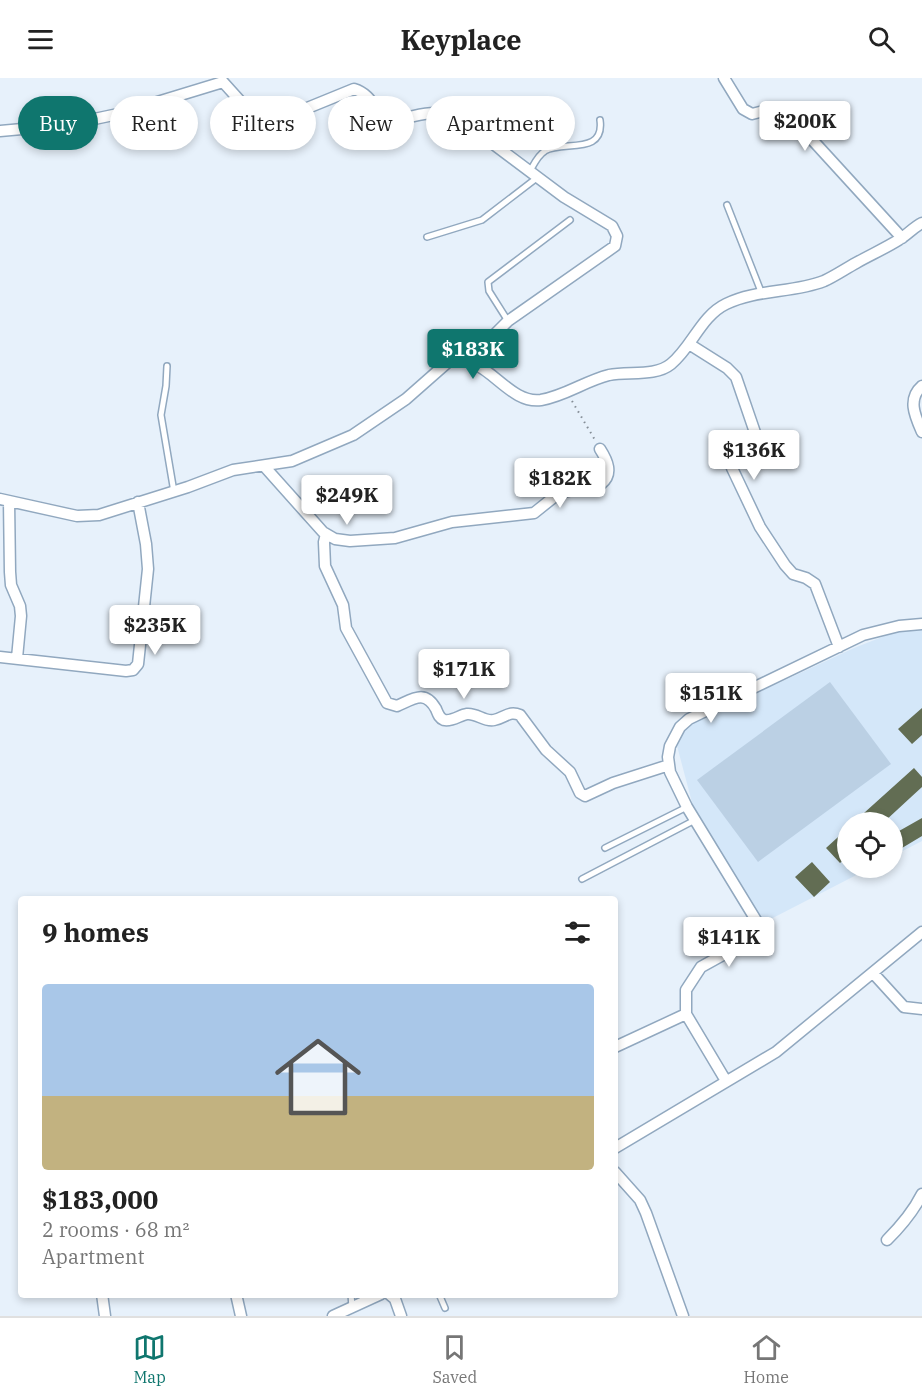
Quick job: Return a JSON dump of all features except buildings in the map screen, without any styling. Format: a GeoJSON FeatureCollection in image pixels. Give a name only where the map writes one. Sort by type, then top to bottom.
{"type":"FeatureCollection","features":[{"type":"Feature","properties":{"kind":"street"},"geometry":{"type":"LineString","coordinates":[[724,78],[742,110],[752,114],[775,108],[785,110],[902,238]]}},
{"type":"Feature","properties":{"kind":"street"},"geometry":{"type":"LineString","coordinates":[[0,131],[66,125],[118,114],[222,80],[258,121],[273,122],[354,89],[365,93],[382,117],[389,122],[434,111],[447,113],[460,119],[535,173],[564,197],[612,226],[618,241],[615,246],[508,321],[491,338],[479,366]]}},
{"type":"Feature","properties":{"kind":"street"},"geometry":{"type":"LineString","coordinates":[[17,658],[21,616],[20,606],[10,578],[5,500],[77,516],[99,515],[174,492],[233,470],[292,461],[353,435],[406,399],[448,362],[454,360],[470,361],[521,396],[538,400],[568,393],[610,375],[654,371],[669,366],[679,357],[713,312],[726,304],[823,281],[921,227]]}},
{"type":"Feature","properties":{"kind":"street"},"geometry":{"type":"LineString","coordinates":[[689,344],[727,368],[739,382],[760,447],[755,456],[733,465],[732,468],[760,527],[785,565],[793,574],[806,578],[814,584],[839,647]]}},
{"type":"Feature","properties":{"kind":"street"},"geometry":{"type":"LineString","coordinates":[[922,386],[913,398],[916,419],[922,432]]}},
{"type":"Feature","properties":{"kind":"street"},"geometry":{"type":"LineString","coordinates":[[264,466],[326,534],[335,539],[350,541],[395,538],[452,522],[534,513],[559,493],[601,484],[605,481],[608,474],[607,460],[600,449]]}},
{"type":"Feature","properties":{"kind":"street"},"geometry":{"type":"LineString","coordinates":[[0,657],[134,670],[138,664],[148,569],[138,502]]}},
{"type":"Feature","properties":{"kind":"street"},"geometry":{"type":"LineString","coordinates":[[326,534],[325,566],[343,605],[346,628],[387,703],[397,706],[417,697],[426,697],[430,699],[439,716],[444,720],[468,714],[495,720],[511,713],[520,715],[546,750],[570,772],[580,793],[585,796],[614,783],[669,765]]}},
{"type":"Feature","properties":{"kind":"street"},"geometry":{"type":"LineString","coordinates":[[726,1080],[686,1014],[686,990],[697,972],[709,962],[748,941],[755,934],[759,924],[687,807],[670,772],[668,757],[673,737],[689,719],[863,635],[899,626],[922,624]]}},
{"type":"Feature","properties":{"kind":"street"},"geometry":{"type":"LineString","coordinates":[[618,1146],[776,1052],[922,932]]}},
{"type":"Feature","properties":{"kind":"street"},"geometry":{"type":"LineString","coordinates":[[873,973],[904,1007],[922,1009]]}},
{"type":"Feature","properties":{"kind":"street"},"geometry":{"type":"LineString","coordinates":[[618,1046],[686,1014]]}},
{"type":"Feature","properties":{"kind":"street"},"geometry":{"type":"LineString","coordinates":[[618,1176],[640,1200],[683,1316]]}},
{"type":"Feature","properties":{"kind":"street"},"geometry":{"type":"LineString","coordinates":[[886,1240],[901,1227],[922,1194]]}},
{"type":"Feature","properties":{"kind":"street"},"geometry":{"type":"LineString","coordinates":[[103,1298],[105,1316]]}},
{"type":"Feature","properties":{"kind":"street"},"geometry":{"type":"LineString","coordinates":[[237,1298],[241,1316]]}},
{"type":"Feature","properties":{"kind":"street"},"geometry":{"type":"LineString","coordinates":[[333,1316],[373,1298]]}},
{"type":"Feature","properties":{"kind":"street"},"geometry":{"type":"LineString","coordinates":[[394,1298],[401,1316]]}},
{"type":"Feature","properties":{"kind":"lane"},"geometry":{"type":"LineString","coordinates":[[427,237],[483,220],[535,173],[538,157],[545,150],[555,147],[579,146],[591,142],[602,128],[600,120]]}},
{"type":"Feature","properties":{"kind":"lane"},"geometry":{"type":"LineString","coordinates":[[727,206],[762,294]]}},
{"type":"Feature","properties":{"kind":"lane"},"geometry":{"type":"LineString","coordinates":[[508,321],[489,291],[488,282],[570,220]]}},
{"type":"Feature","properties":{"kind":"lane"},"geometry":{"type":"LineString","coordinates":[[167,366],[161,415],[174,492]]}},
{"type":"Feature","properties":{"kind":"lane"},"geometry":{"type":"LineString","coordinates":[[605,848],[687,807]]}},
{"type":"Feature","properties":{"kind":"lane"},"geometry":{"type":"LineString","coordinates":[[582,879],[695,820]]}},
{"type":"Feature","properties":{"kind":"lane"},"geometry":{"type":"LineString","coordinates":[[351,1298],[352,1309]]}},
{"type":"Feature","properties":{"kind":"lane"},"geometry":{"type":"LineString","coordinates":[[441,1298],[445,1308]]}},
{"type":"Feature","properties":{"kind":"path"},"geometry":{"type":"LineString","coordinates":[[568,393],[600,449]]}},
{"type":"Feature","properties":{"kind":"shaded area"},"geometry":{"type":"Polygon","coordinates":[[[905,628],[922,630],[922,841],[903,851],[903,812],[837,812],[837,878],[851,878],[763,923],[694,810],[676,742],[690,724],[854,648],[905,628]]]}},
{"type":"Feature","properties":{"kind":"shaded area"},"geometry":{"type":"Polygon","coordinates":[[[830,682],[891,764],[758,862],[697,780],[830,682]]]}}]}
